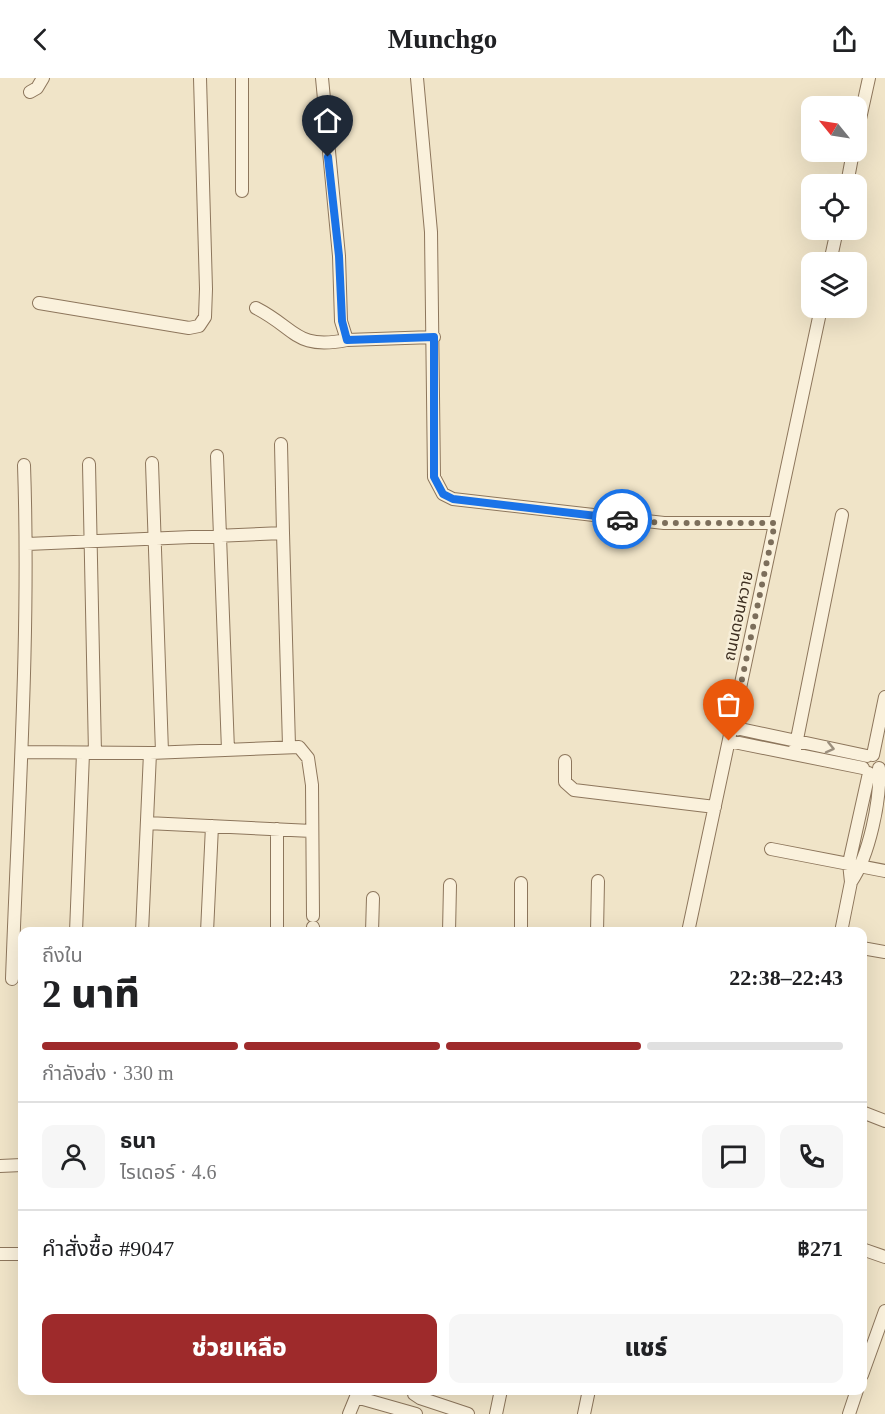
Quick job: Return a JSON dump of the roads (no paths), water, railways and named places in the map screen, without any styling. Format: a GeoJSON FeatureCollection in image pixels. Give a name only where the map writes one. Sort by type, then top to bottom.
{"type":"FeatureCollection","features":[{"type":"Feature","properties":{"kind":"street"},"geometry":{"type":"LineString","coordinates":[[30,92],[37,88],[43,78]]}},
{"type":"Feature","properties":{"kind":"street"},"geometry":{"type":"LineString","coordinates":[[39,303],[189,328],[199,326],[205,317],[206,289],[200,78]]}},
{"type":"Feature","properties":{"kind":"street"},"geometry":{"type":"LineString","coordinates":[[242,78],[242,191]]}},
{"type":"Feature","properties":{"kind":"street"},"geometry":{"type":"LineString","coordinates":[[322,78],[339,256],[342,321],[347,340]]}},
{"type":"Feature","properties":{"kind":"street"},"geometry":{"type":"LineString","coordinates":[[417,78],[431,232],[434,477],[443,494],[453,499],[558,513],[663,523],[775,523]]}},
{"type":"Feature","properties":{"kind":"street"},"geometry":{"type":"LineString","coordinates":[[866,96],[870,78]]}},
{"type":"Feature","properties":{"kind":"street"},"geometry":{"type":"LineString","coordinates":[[255,308],[284,324],[298,338],[312,343],[434,337]]}},
{"type":"Feature","properties":{"kind":"street","name":"ถนนดอนหวาย"},"geometry":{"type":"LineString","coordinates":[[689,927],[819,318]]}},
{"type":"Feature","properties":{"kind":"street"},"geometry":{"type":"LineString","coordinates":[[281,444],[289,746]]}},
{"type":"Feature","properties":{"kind":"street"},"geometry":{"type":"LineString","coordinates":[[217,456],[228,750]]}},
{"type":"Feature","properties":{"kind":"street"},"geometry":{"type":"LineString","coordinates":[[142,927],[147,823],[156,753],[156,538],[152,463]]}},
{"type":"Feature","properties":{"kind":"street"},"geometry":{"type":"LineString","coordinates":[[76,927],[89,753],[92,540],[88,464]]}},
{"type":"Feature","properties":{"kind":"street"},"geometry":{"type":"LineString","coordinates":[[12,979],[23,752],[27,544],[24,465]]}},
{"type":"Feature","properties":{"kind":"street"},"geometry":{"type":"LineString","coordinates":[[795,748],[842,515]]}},
{"type":"Feature","properties":{"kind":"street"},"geometry":{"type":"LineString","coordinates":[[27,544],[283,533]]}},
{"type":"Feature","properties":{"kind":"street"},"geometry":{"type":"LineString","coordinates":[[842,927],[855,865],[870,764],[884,716],[885,697]]}},
{"type":"Feature","properties":{"kind":"street"},"geometry":{"type":"LineString","coordinates":[[731,727],[795,748]]}},
{"type":"Feature","properties":{"kind":"street"},"geometry":{"type":"LineString","coordinates":[[729,741],[795,748],[870,764]]}},
{"type":"Feature","properties":{"kind":"street"},"geometry":{"type":"LineString","coordinates":[[23,752],[156,753],[299,747],[308,758],[312,784],[313,925]]}},
{"type":"Feature","properties":{"kind":"street"},"geometry":{"type":"LineString","coordinates":[[565,761],[565,782],[574,790],[715,807]]}},
{"type":"Feature","properties":{"kind":"street"},"geometry":{"type":"LineString","coordinates":[[855,865],[880,812],[870,764]]}},
{"type":"Feature","properties":{"kind":"street"},"geometry":{"type":"LineString","coordinates":[[862,808],[880,812]]}},
{"type":"Feature","properties":{"kind":"street"},"geometry":{"type":"LineString","coordinates":[[147,823],[312,831]]}},
{"type":"Feature","properties":{"kind":"street"},"geometry":{"type":"LineString","coordinates":[[207,927],[212,826]]}},
{"type":"Feature","properties":{"kind":"street"},"geometry":{"type":"LineString","coordinates":[[277,829],[277,927]]}},
{"type":"Feature","properties":{"kind":"street"},"geometry":{"type":"LineString","coordinates":[[771,849],[885,871]]}},
{"type":"Feature","properties":{"kind":"street"},"geometry":{"type":"LineString","coordinates":[[597,927],[598,881]]}},
{"type":"Feature","properties":{"kind":"street"},"geometry":{"type":"LineString","coordinates":[[521,883],[521,927]]}},
{"type":"Feature","properties":{"kind":"street"},"geometry":{"type":"LineString","coordinates":[[449,927],[450,885]]}},
{"type":"Feature","properties":{"kind":"street"},"geometry":{"type":"LineString","coordinates":[[372,927],[373,897]]}},
{"type":"Feature","properties":{"kind":"street"},"geometry":{"type":"LineString","coordinates":[[867,949],[885,952]]}},
{"type":"Feature","properties":{"kind":"street"},"geometry":{"type":"LineString","coordinates":[[867,1113],[884,1117]]}},
{"type":"Feature","properties":{"kind":"street"},"geometry":{"type":"LineString","coordinates":[[0,1166],[18,1165]]}},
{"type":"Feature","properties":{"kind":"street"},"geometry":{"type":"LineString","coordinates":[[867,1251],[885,1257]]}},
{"type":"Feature","properties":{"kind":"street"},"geometry":{"type":"LineString","coordinates":[[0,1254],[18,1254]]}},
{"type":"Feature","properties":{"kind":"street"},"geometry":{"type":"LineString","coordinates":[[867,1361],[885,1311]]}},
{"type":"Feature","properties":{"kind":"street"},"geometry":{"type":"LineString","coordinates":[[416,1395],[468,1414]]}},
{"type":"Feature","properties":{"kind":"street"},"geometry":{"type":"LineString","coordinates":[[496,1414],[500,1395]]}},
{"type":"Feature","properties":{"kind":"street"},"geometry":{"type":"LineString","coordinates":[[584,1414],[588,1395]]}},
{"type":"Feature","properties":{"kind":"street"},"geometry":{"type":"LineString","coordinates":[[849,1414],[855,1395]]}},
{"type":"Feature","properties":{"kind":"street"},"geometry":{"type":"LineString","coordinates":[[349,1414],[356,1397],[416,1414]]}}]}
